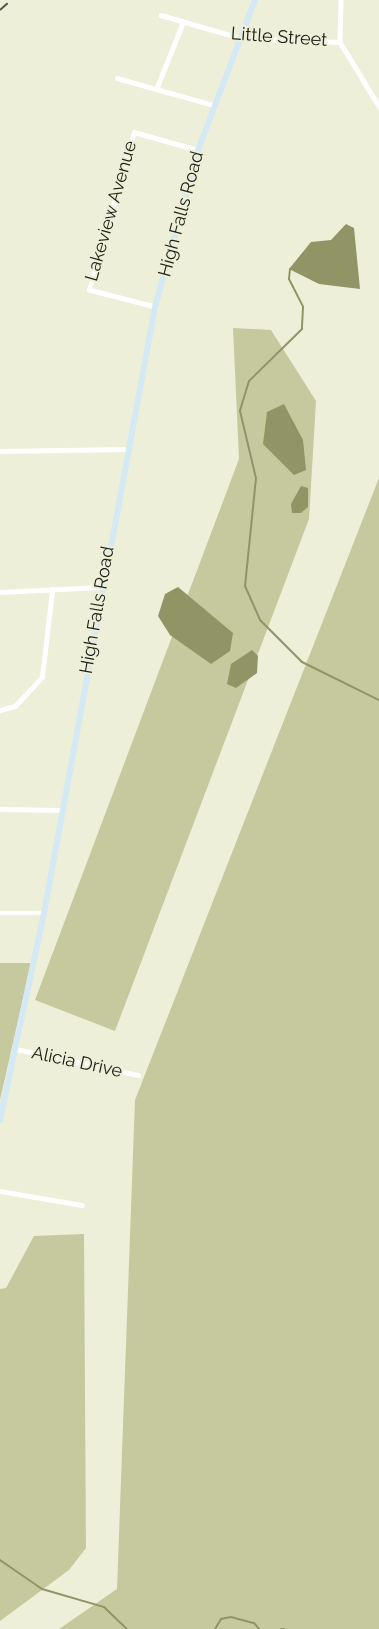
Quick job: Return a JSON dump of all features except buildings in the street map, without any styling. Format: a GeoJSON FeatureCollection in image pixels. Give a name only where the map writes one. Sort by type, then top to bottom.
{"type":"FeatureCollection","features":[{"type":"Feature","properties":{"kind":"street","name":"High Falls Road"},"geometry":{"type":"LineString","coordinates":[[0,1120],[2,1101],[16,1049],[44,914],[60,810],[126,449],[156,307],[198,150],[255,0]]}},
{"type":"Feature","properties":{"kind":"street"},"geometry":{"type":"LineString","coordinates":[[340,0],[340,42],[379,106]]}},
{"type":"Feature","properties":{"kind":"street","name":"Little Street"},"geometry":{"type":"LineString","coordinates":[[161,15],[240,38],[340,42]]}},
{"type":"Feature","properties":{"kind":"street"},"geometry":{"type":"LineString","coordinates":[[157,87],[183,22]]}},
{"type":"Feature","properties":{"kind":"street"},"geometry":{"type":"LineString","coordinates":[[117,78],[157,87],[214,105]]}},
{"type":"Feature","properties":{"kind":"street","name":"Lakeview Avenue"},"geometry":{"type":"LineString","coordinates":[[156,307],[89,290],[134,132],[198,150]]}},
{"type":"Feature","properties":{"kind":"street"},"geometry":{"type":"LineString","coordinates":[[0,451],[126,449]]}},
{"type":"Feature","properties":{"kind":"street"},"geometry":{"type":"LineString","coordinates":[[0,592],[101,587]]}},
{"type":"Feature","properties":{"kind":"street"},"geometry":{"type":"LineString","coordinates":[[0,710],[19,702],[42,677],[52,590]]}},
{"type":"Feature","properties":{"kind":"street"},"geometry":{"type":"LineString","coordinates":[[0,809],[60,810]]}},
{"type":"Feature","properties":{"kind":"street"},"geometry":{"type":"LineString","coordinates":[[0,913],[44,914]]}},
{"type":"Feature","properties":{"kind":"street","name":"Alicia Drive"},"geometry":{"type":"LineString","coordinates":[[16,1049],[138,1075]]}},
{"type":"Feature","properties":{"kind":"street"},"geometry":{"type":"LineString","coordinates":[[0,1191],[82,1205]]}},
{"type":"Feature","properties":{"kind":"shaded area"},"geometry":{"type":"Polygon","coordinates":[[[346,224],[354,228],[360,289],[319,284],[289,269],[311,242],[331,240],[346,224]]]}},
{"type":"Feature","properties":{"kind":"shaded area"},"geometry":{"type":"Polygon","coordinates":[[[233,328],[271,330],[316,401],[309,519],[115,1031],[35,1000],[239,459],[233,328]]]}},
{"type":"Feature","properties":{"kind":"shaded area"},"geometry":{"type":"Polygon","coordinates":[[[284,404],[303,440],[306,470],[294,475],[263,444],[267,412],[284,404]]]}},
{"type":"Feature","properties":{"kind":"shaded area"},"geometry":{"type":"Polygon","coordinates":[[[379,478],[379,1629],[59,1629],[117,1589],[135,1100],[379,478]]]}},
{"type":"Feature","properties":{"kind":"shaded area"},"geometry":{"type":"Polygon","coordinates":[[[301,486],[308,488],[308,507],[301,513],[292,513],[291,504],[301,486]]]}},
{"type":"Feature","properties":{"kind":"shaded area"},"geometry":{"type":"Polygon","coordinates":[[[178,587],[233,633],[230,651],[211,664],[170,635],[158,616],[165,594],[178,587]]]}},
{"type":"Feature","properties":{"kind":"shaded area"},"geometry":{"type":"Polygon","coordinates":[[[252,650],[258,656],[257,673],[236,688],[227,684],[231,664],[252,650]]]}},
{"type":"Feature","properties":{"kind":"shaded area"},"geometry":{"type":"Polygon","coordinates":[[[0,963],[31,963],[0,1100],[0,963]]]}},
{"type":"Feature","properties":{"kind":"shaded area"},"geometry":{"type":"Polygon","coordinates":[[[84,1234],[86,1548],[69,1570],[0,1621],[0,1289],[6,1288],[34,1236],[84,1234]]]}},
{"type":"Feature","properties":{"kind":"waterway"},"geometry":{"type":"LineString","coordinates":[[290,269],[289,279],[303,307],[302,329],[249,381],[240,411],[256,478],[245,586],[260,620],[302,662],[379,700]]}},
{"type":"Feature","properties":{"kind":"waterway"},"geometry":{"type":"LineString","coordinates":[[0,1560],[42,1589],[104,1607],[127,1629]]}},
{"type":"Feature","properties":{"kind":"waterway"},"geometry":{"type":"LineString","coordinates":[[215,1629],[221,1619],[231,1617],[254,1623],[259,1629]]}},
{"type":"Feature","properties":{"kind":"railway"},"geometry":{"type":"LineString","coordinates":[[0,10],[11,0]]}}]}
